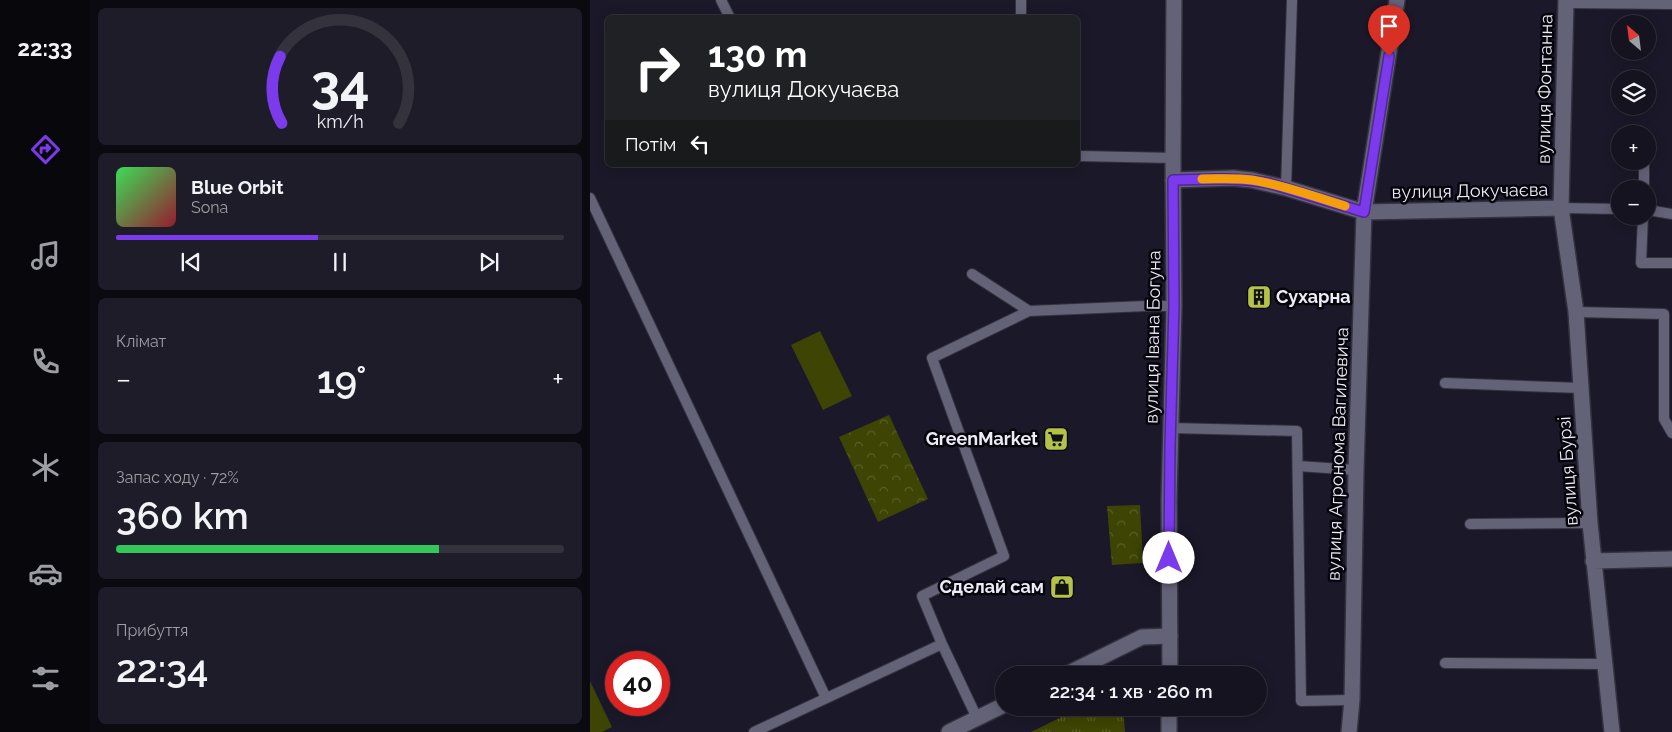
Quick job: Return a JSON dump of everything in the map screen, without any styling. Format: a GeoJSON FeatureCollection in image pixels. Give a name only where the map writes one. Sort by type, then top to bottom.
{"type":"FeatureCollection","features":[{"type":"Feature","properties":{"kind":"street","name":"вулиця Івана Богуна"},"geometry":{"type":"LineString","coordinates":[[1170,666],[1170,428],[1174,306],[1172,158],[1174,0]]}},
{"type":"Feature","properties":{"kind":"street","name":"вулиця Агронома Вагилевича"},"geometry":{"type":"LineString","coordinates":[[1349,732],[1352,700],[1356,470],[1364,212],[1397,0]]}},
{"type":"Feature","properties":{"kind":"street","name":"вулиця Фонтанна"},"geometry":{"type":"LineString","coordinates":[[1561,208],[1566,2]]}},
{"type":"Feature","properties":{"kind":"street","name":"вулиця Докучаєва"},"geometry":{"type":"LineString","coordinates":[[1173,180],[1233,178],[1252,180],[1286,188],[1364,212],[1561,208]]}},
{"type":"Feature","properties":{"kind":"street","name":"вулиця Бурзі"},"geometry":{"type":"LineString","coordinates":[[1561,208],[1576,312],[1593,561],[1612,732]]}},
{"type":"Feature","properties":{"kind":"street"},"geometry":{"type":"LineString","coordinates":[[1593,561],[1672,559]]}},
{"type":"Feature","properties":{"kind":"street"},"geometry":{"type":"LineString","coordinates":[[1083,666],[1142,637],[1170,636]]}},
{"type":"Feature","properties":{"kind":"street"},"geometry":{"type":"LineString","coordinates":[[949,732],[995,709]]}},
{"type":"Feature","properties":{"kind":"street"},"geometry":{"type":"LineString","coordinates":[[1169,716],[1169,732]]}},
{"type":"Feature","properties":{"kind":"lane"},"geometry":{"type":"LineString","coordinates":[[721,0],[728,15]]}},
{"type":"Feature","properties":{"kind":"lane"},"geometry":{"type":"LineString","coordinates":[[1021,0],[1021,15]]}},
{"type":"Feature","properties":{"kind":"lane"},"geometry":{"type":"LineString","coordinates":[[1286,188],[1292,0]]}},
{"type":"Feature","properties":{"kind":"lane"},"geometry":{"type":"LineString","coordinates":[[1566,2],[1671,3]]}},
{"type":"Feature","properties":{"kind":"lane"},"geometry":{"type":"LineString","coordinates":[[1080,156],[1172,158]]}},
{"type":"Feature","properties":{"kind":"lane"},"geometry":{"type":"LineString","coordinates":[[590,198],[826,698]]}},
{"type":"Feature","properties":{"kind":"lane"},"geometry":{"type":"LineString","coordinates":[[1561,208],[1611,209]]}},
{"type":"Feature","properties":{"kind":"lane"},"geometry":{"type":"LineString","coordinates":[[1656,211],[1672,214]]}},
{"type":"Feature","properties":{"kind":"lane"},"geometry":{"type":"LineString","coordinates":[[1643,225],[1641,263],[1672,263]]}},
{"type":"Feature","properties":{"kind":"lane"},"geometry":{"type":"LineString","coordinates":[[972,274],[1029,311]]}},
{"type":"Feature","properties":{"kind":"lane"},"geometry":{"type":"LineString","coordinates":[[977,718],[922,596],[1004,556],[932,358],[1029,311],[1174,306]]}},
{"type":"Feature","properties":{"kind":"lane"},"geometry":{"type":"LineString","coordinates":[[1576,312],[1664,314],[1664,419],[1672,432]]}},
{"type":"Feature","properties":{"kind":"lane"},"geometry":{"type":"LineString","coordinates":[[1445,383],[1581,388]]}},
{"type":"Feature","properties":{"kind":"lane"},"geometry":{"type":"LineString","coordinates":[[1170,428],[1297,431],[1301,701],[1352,700]]}},
{"type":"Feature","properties":{"kind":"lane"},"geometry":{"type":"LineString","coordinates":[[1298,466],[1356,470]]}},
{"type":"Feature","properties":{"kind":"lane"},"geometry":{"type":"LineString","coordinates":[[1470,524],[1590,523]]}},
{"type":"Feature","properties":{"kind":"lane"},"geometry":{"type":"LineString","coordinates":[[754,732],[942,644]]}},
{"type":"Feature","properties":{"kind":"lane"},"geometry":{"type":"LineString","coordinates":[[1445,663],[1604,664]]}},
{"type":"Feature","properties":{"kind":"green space"},"geometry":{"type":"Polygon","coordinates":[[[820,331],[852,396],[823,410],[791,345],[820,331]]]}},
{"type":"Feature","properties":{"kind":"green space"},"geometry":{"type":"Polygon","coordinates":[[[889,415],[928,499],[878,522],[839,437],[889,415]]]}},
{"type":"Feature","properties":{"kind":"green space"},"geometry":{"type":"Polygon","coordinates":[[[1140,505],[1143,563],[1112,565],[1107,506],[1140,505]]]}},
{"type":"Feature","properties":{"kind":"green space"},"geometry":{"type":"Polygon","coordinates":[[[590,681],[605,716],[612,727],[602,732],[590,732],[590,681]]]}},
{"type":"Feature","properties":{"kind":"green space"},"geometry":{"type":"Polygon","coordinates":[[[1064,716],[1124,716],[1125,732],[1031,732],[1064,716]]]}},
{"type":"Feature","properties":{"kind":"slow traffic"},"geometry":{"type":"LineString","coordinates":[[1202,179],[1233,178],[1268,183],[1345,206]]}},
{"type":"Feature","properties":{"kind":"place","name":"Сухарна"},"geometry":{"type":"Point","coordinates":[1259,297]}},
{"type":"Feature","properties":{"kind":"place","name":"GreenMarket"},"geometry":{"type":"Point","coordinates":[1056,439]}},
{"type":"Feature","properties":{"kind":"place","name":"Сделай сам"},"geometry":{"type":"Point","coordinates":[1062,587]}},
{"type":"Feature","properties":{"kind":"route"},"geometry":{"type":"LineString","coordinates":[[1169,558],[1174,306],[1173,180],[1233,178],[1252,180],[1268,183],[1364,212],[1389,56]]}}]}
